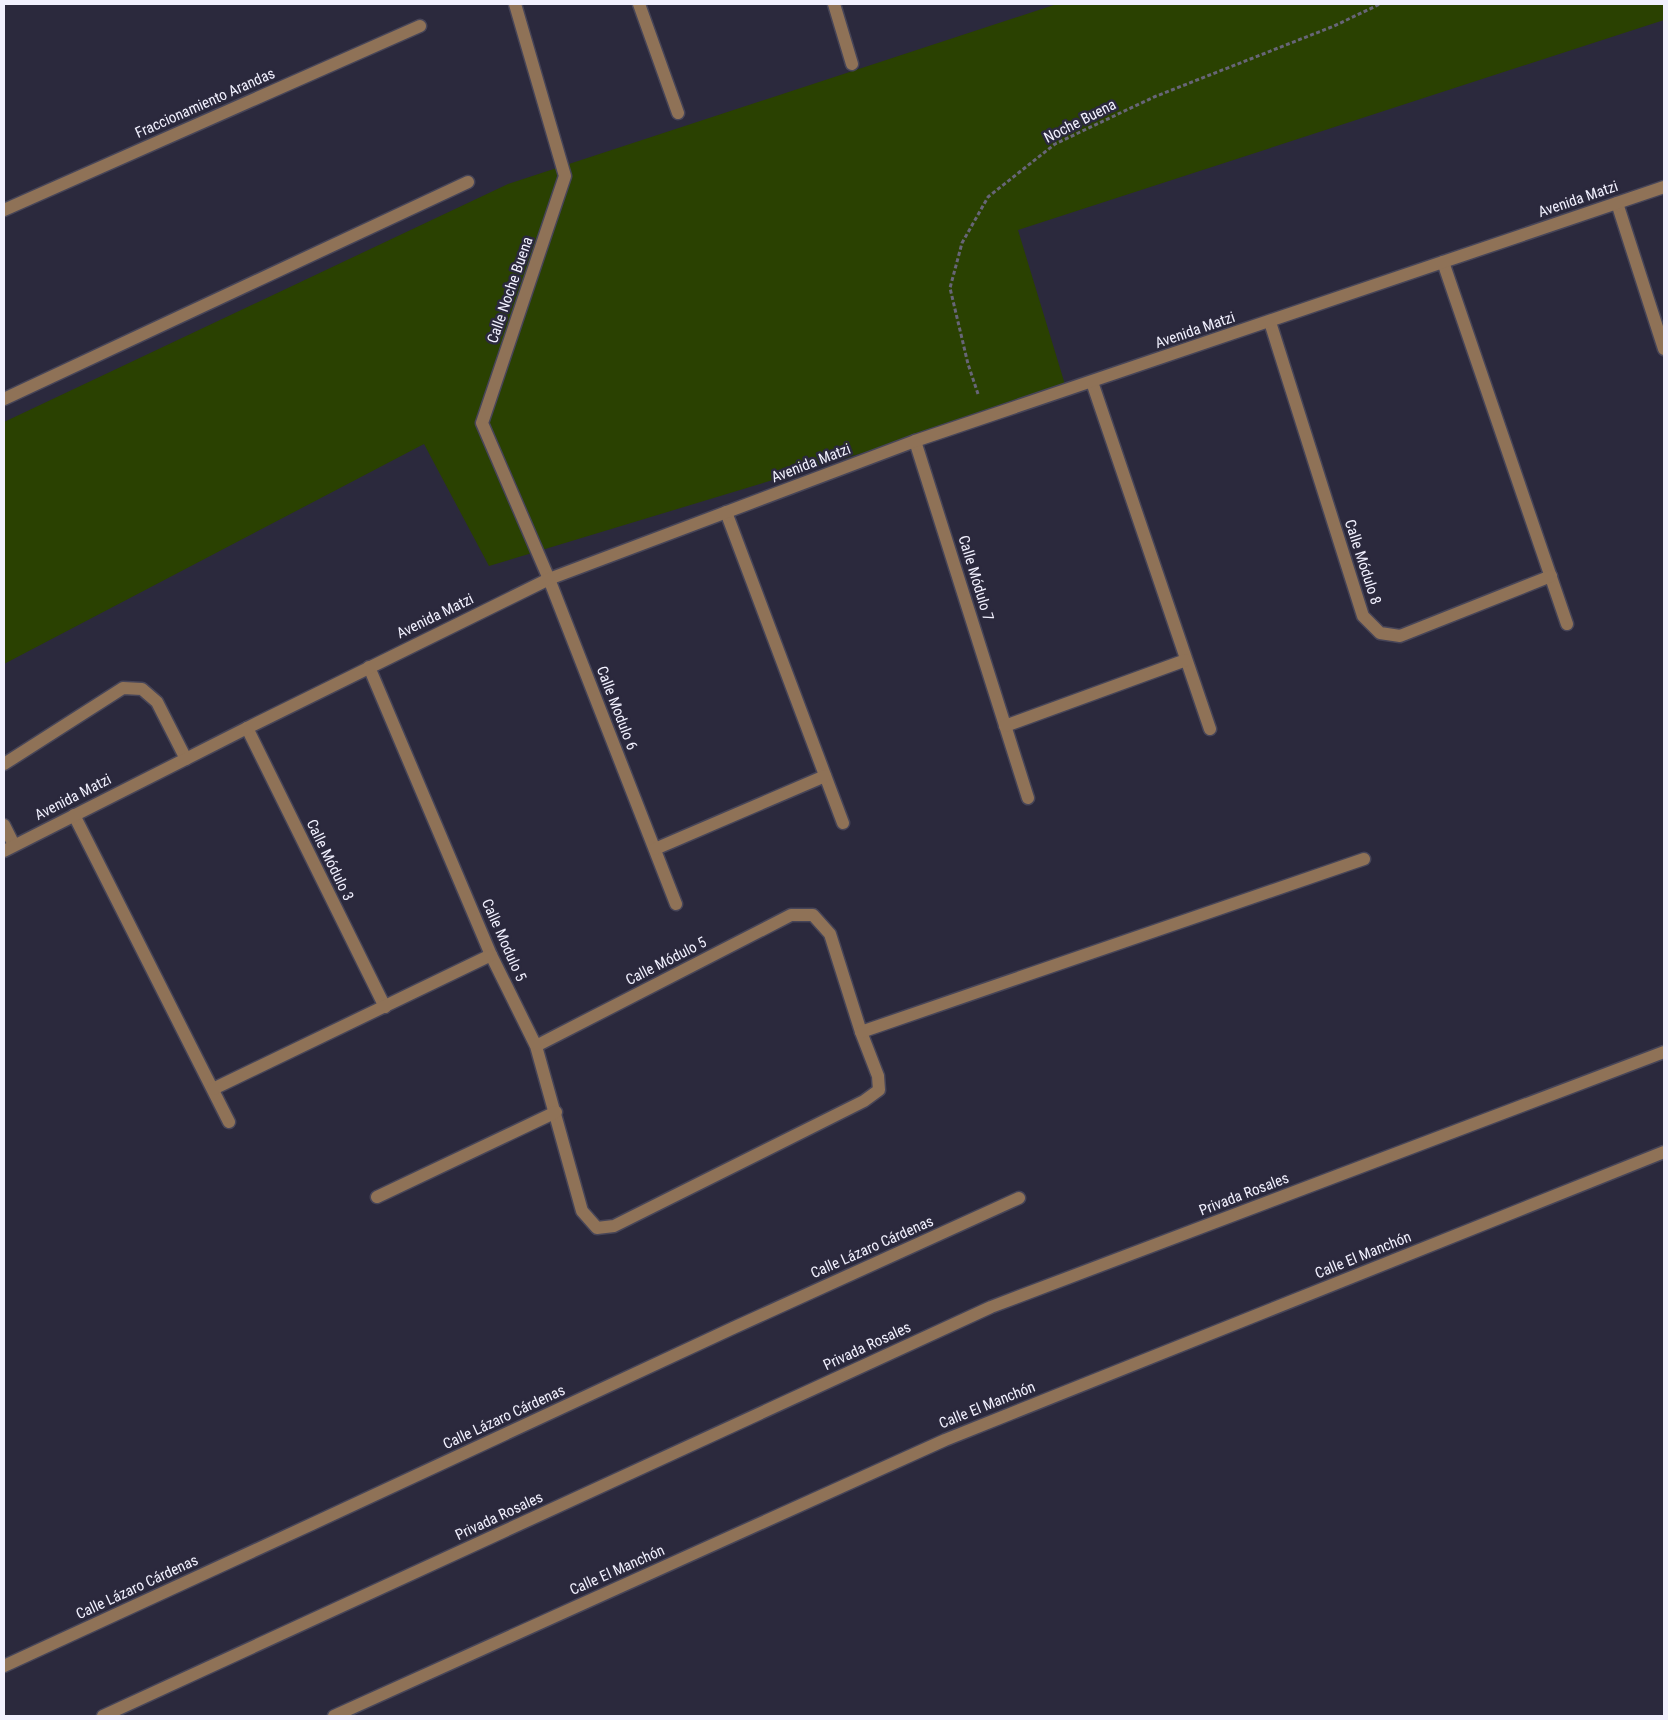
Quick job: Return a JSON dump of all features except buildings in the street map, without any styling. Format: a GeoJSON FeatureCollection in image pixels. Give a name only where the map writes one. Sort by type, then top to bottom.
{"type":"FeatureCollection","features":[{"type":"Feature","properties":{"kind":"street","name":"Calle Noche Buena"},"geometry":{"type":"LineString","coordinates":[[515,4],[565,176],[482,423],[549,579]]}},
{"type":"Feature","properties":{"kind":"street"},"geometry":{"type":"LineString","coordinates":[[639,4],[678,113]]}},
{"type":"Feature","properties":{"kind":"street"},"geometry":{"type":"LineString","coordinates":[[834,4],[852,64]]}},
{"type":"Feature","properties":{"kind":"street","name":"Fraccionamiento Arandas"},"geometry":{"type":"LineString","coordinates":[[4,210],[420,26]]}},
{"type":"Feature","properties":{"kind":"street"},"geometry":{"type":"LineString","coordinates":[[4,399],[468,182]]}},
{"type":"Feature","properties":{"kind":"street","name":"Avenida Matzi"},"geometry":{"type":"LineString","coordinates":[[9,848],[186,758],[549,579],[915,441],[1664,187]]}},
{"type":"Feature","properties":{"kind":"street"},"geometry":{"type":"LineString","coordinates":[[1617,203],[1664,349]]}},
{"type":"Feature","properties":{"kind":"street"},"geometry":{"type":"LineString","coordinates":[[1443,262],[1567,624]]}},
{"type":"Feature","properties":{"kind":"street","name":"Calle Módulo 8"},"geometry":{"type":"LineString","coordinates":[[1270,322],[1363,616],[1380,633],[1400,636],[1550,576]]}},
{"type":"Feature","properties":{"kind":"street"},"geometry":{"type":"LineString","coordinates":[[1092,382],[1210,729]]}},
{"type":"Feature","properties":{"kind":"street","name":"Calle Módulo 7"},"geometry":{"type":"LineString","coordinates":[[915,441],[1028,798]]}},
{"type":"Feature","properties":{"kind":"street"},"geometry":{"type":"LineString","coordinates":[[726,512],[843,823]]}},
{"type":"Feature","properties":{"kind":"street","name":"Calle Modulo 6"},"geometry":{"type":"LineString","coordinates":[[549,579],[676,904]]}},
{"type":"Feature","properties":{"kind":"street"},"geometry":{"type":"LineString","coordinates":[[1005,726],[1186,660]]}},
{"type":"Feature","properties":{"kind":"street","name":"Calle Modulo 5"},"geometry":{"type":"LineString","coordinates":[[369,667],[492,955],[536,1046],[556,1112],[582,1211],[597,1228],[614,1226],[864,1101],[879,1090],[878,1076],[861,1032]]}},
{"type":"Feature","properties":{"kind":"street"},"geometry":{"type":"LineString","coordinates":[[4,764],[123,688],[142,689],[157,702],[186,758]]}},
{"type":"Feature","properties":{"kind":"street","name":"Calle Módulo 3"},"geometry":{"type":"LineString","coordinates":[[247,728],[385,1007]]}},
{"type":"Feature","properties":{"kind":"street"},"geometry":{"type":"LineString","coordinates":[[655,850],[825,776]]}},
{"type":"Feature","properties":{"kind":"street"},"geometry":{"type":"LineString","coordinates":[[74,816],[230,1122]]}},
{"type":"Feature","properties":{"kind":"street"},"geometry":{"type":"LineString","coordinates":[[4,825],[9,848]]}},
{"type":"Feature","properties":{"kind":"street"},"geometry":{"type":"LineString","coordinates":[[861,1032],[1364,859]]}},
{"type":"Feature","properties":{"kind":"street","name":"Calle Módulo 5"},"geometry":{"type":"LineString","coordinates":[[536,1046],[791,915],[814,915],[830,934],[861,1032]]}},
{"type":"Feature","properties":{"kind":"street"},"geometry":{"type":"LineString","coordinates":[[213,1090],[492,955]]}},
{"type":"Feature","properties":{"kind":"street","name":"Privada Rosales"},"geometry":{"type":"LineString","coordinates":[[103,1716],[991,1307],[1664,1052]]}},
{"type":"Feature","properties":{"kind":"street"},"geometry":{"type":"LineString","coordinates":[[377,1197],[556,1112]]}},
{"type":"Feature","properties":{"kind":"street","name":"Calle El Manchón"},"geometry":{"type":"LineString","coordinates":[[334,1716],[350,1713],[945,1440],[1664,1152]]}},
{"type":"Feature","properties":{"kind":"street","name":"Calle Lázaro Cárdenas"},"geometry":{"type":"LineString","coordinates":[[4,1666],[733,1328],[1019,1198]]}},
{"type":"Feature","properties":{"kind":"path","name":"Noche Buena"},"geometry":{"type":"LineString","coordinates":[[986,418],[968,364],[950,288],[962,243],[988,197],[1055,144],[1154,97],[1334,26],[1380,4]]}},
{"type":"Feature","properties":{"kind":"green space"},"geometry":{"type":"Polygon","coordinates":[[[1057,4],[1664,4],[1664,20],[1018,230],[1067,391],[489,566],[424,444],[4,664],[4,422],[508,184],[1057,4]]]}}]}
